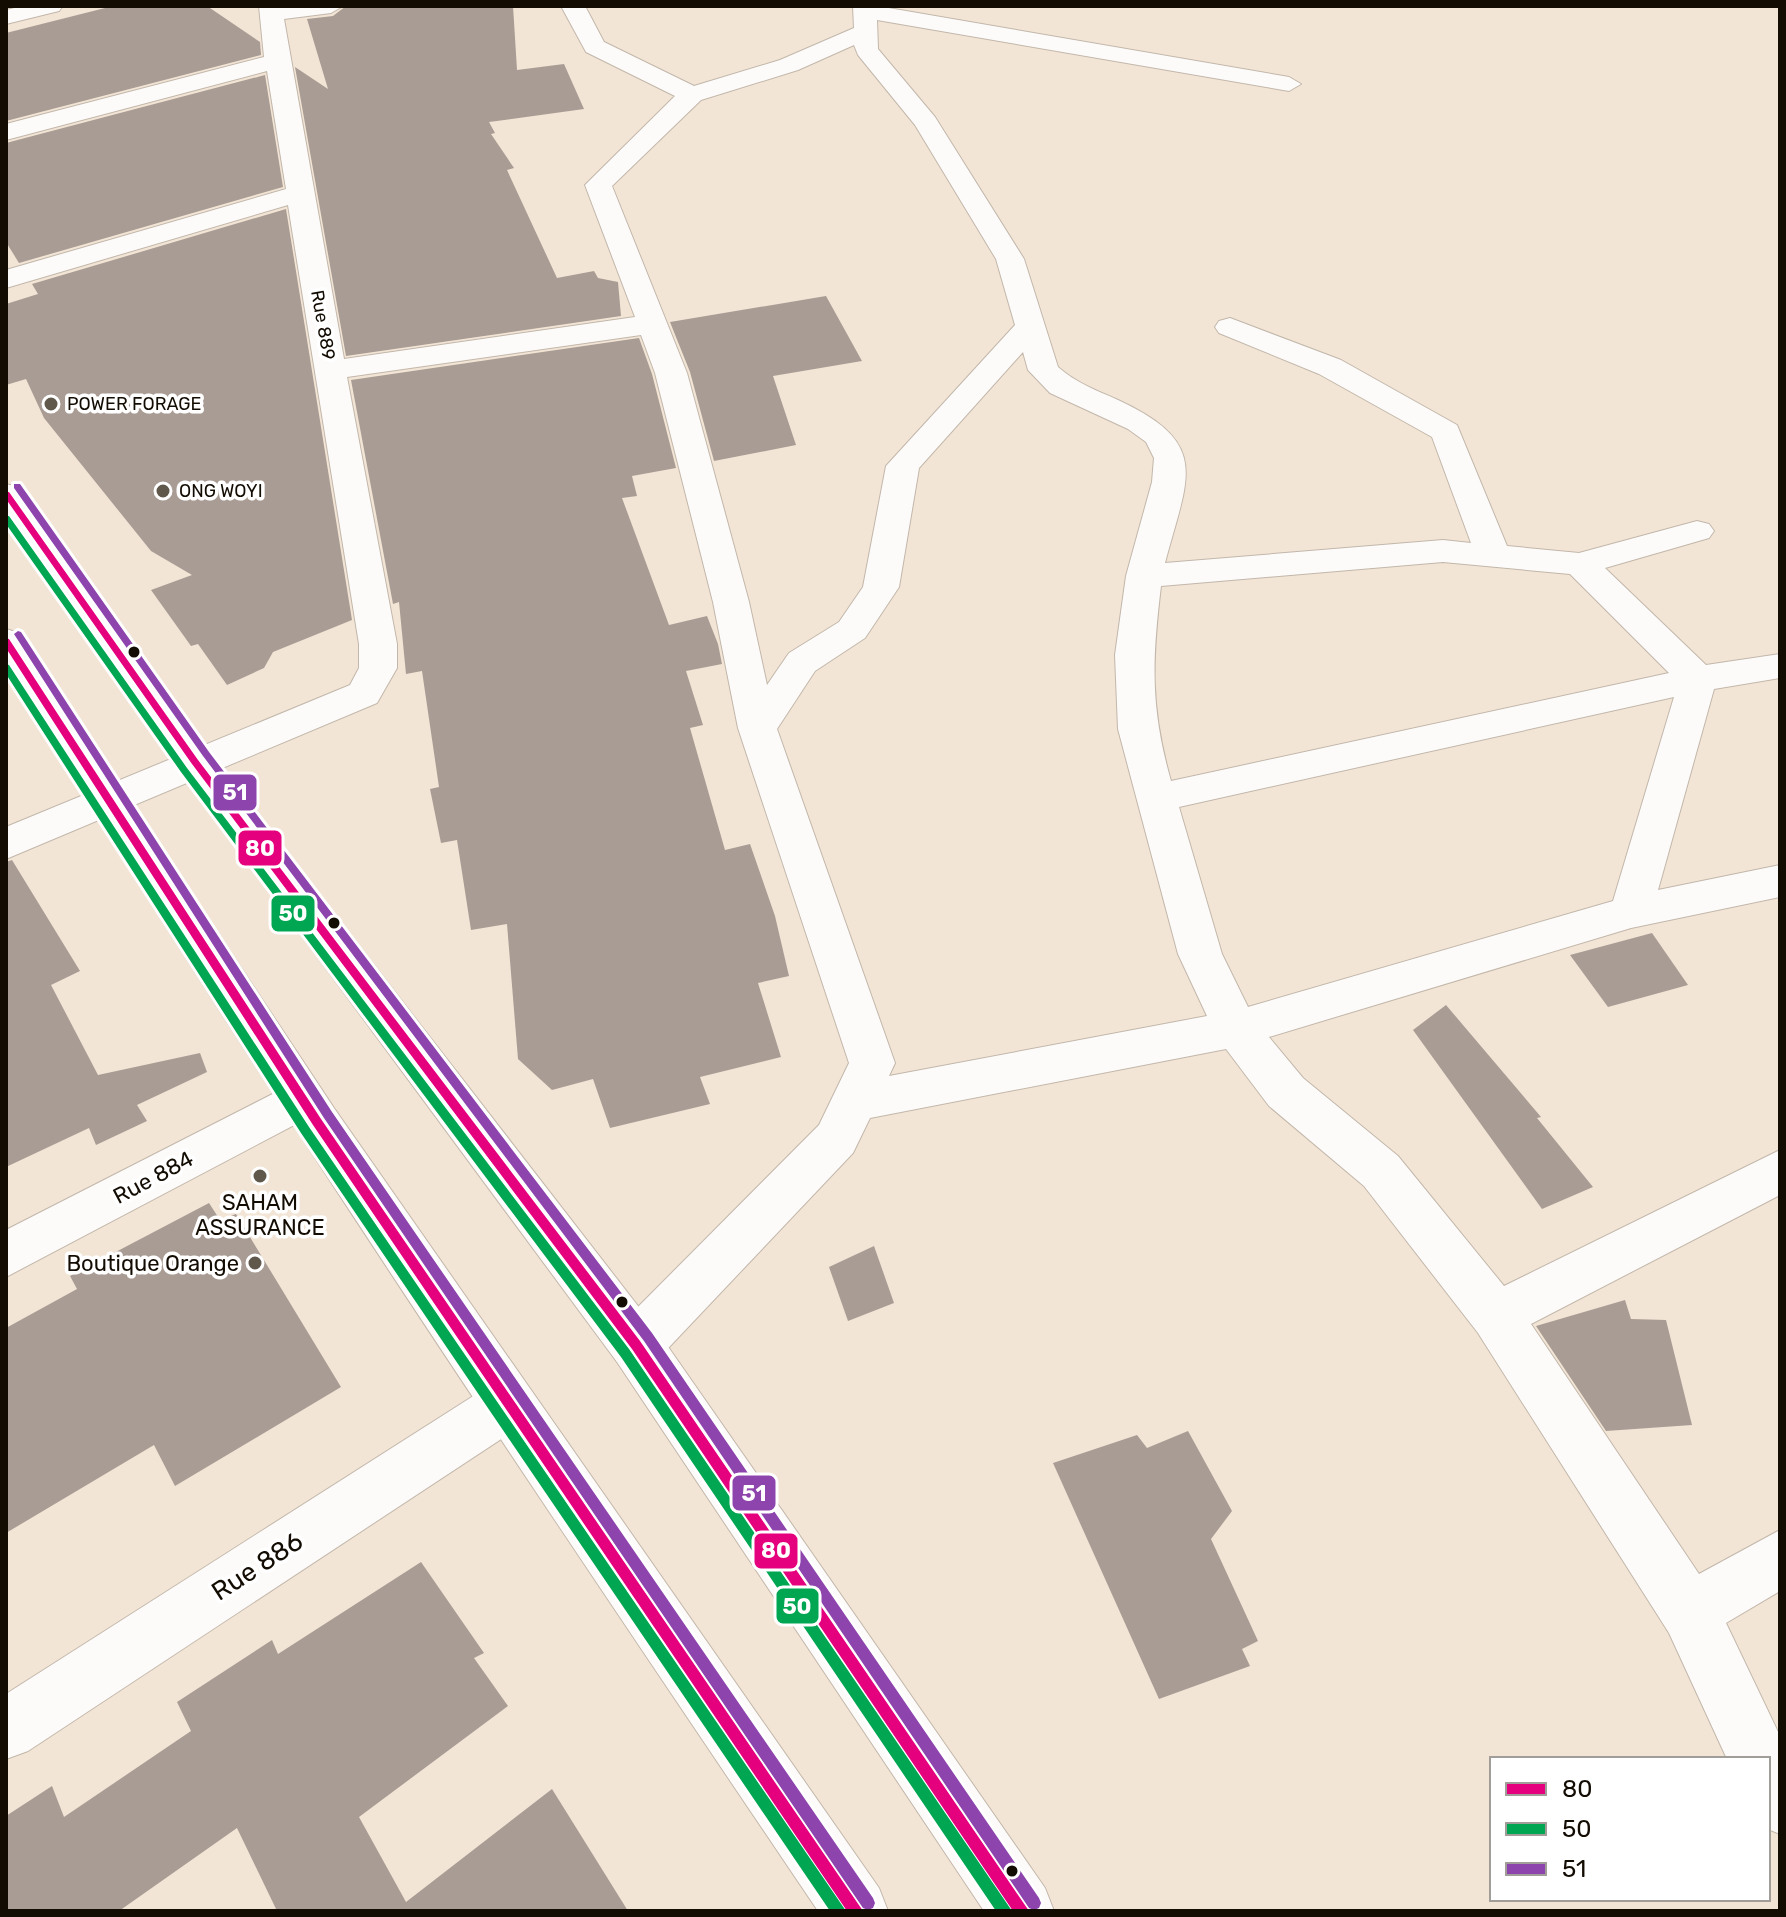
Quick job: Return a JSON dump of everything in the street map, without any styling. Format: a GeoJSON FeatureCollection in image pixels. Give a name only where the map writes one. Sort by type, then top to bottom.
{"type":"FeatureCollection","features":[{"type":"Feature","properties":{"kind":"street"},"geometry":{"type":"LineString","coordinates":[[6,17],[51,6]]}},
{"type":"Feature","properties":{"kind":"street"},"geometry":{"type":"LineString","coordinates":[[272,10],[331,6]]}},
{"type":"Feature","properties":{"kind":"street"},"geometry":{"type":"LineString","coordinates":[[573,6],[594,47],[692,95]]}},
{"type":"Feature","properties":{"kind":"street","name":"Rue 889"},"geometry":{"type":"LineString","coordinates":[[195,762],[364,694],[378,668],[378,644],[277,61],[272,10]]}},
{"type":"Feature","properties":{"kind":"street"},"geometry":{"type":"LineString","coordinates":[[865,16],[866,50],[926,122],[1010,259],[1044,370],[1061,386],[1139,422],[1159,437],[1170,458],[1169,482],[1144,576],[1134,655],[1137,729],[1200,954],[1236,1029],[1286,1092],[1381,1171],[1496,1316],[1690,1612],[1758,1757]]}},
{"type":"Feature","properties":{"kind":"street"},"geometry":{"type":"LineString","coordinates":[[636,1345],[836,1139],[872,1063],[757,728],[731,602],[671,373],[598,185],[659,123],[692,95],[789,65],[865,16],[1289,84]]}},
{"type":"Feature","properties":{"kind":"street"},"geometry":{"type":"LineString","coordinates":[[6,132],[277,61]]}},
{"type":"Feature","properties":{"kind":"street"},"geometry":{"type":"LineString","coordinates":[[6,279],[300,193]]}},
{"type":"Feature","properties":{"kind":"street"},"geometry":{"type":"LineString","coordinates":[[331,370],[652,324]]}},
{"type":"Feature","properties":{"kind":"street"},"geometry":{"type":"LineString","coordinates":[[757,728],[802,662],[852,630],[881,587],[903,466],[1030,326]]}},
{"type":"Feature","properties":{"kind":"street"},"geometry":{"type":"LineString","coordinates":[[1230,327],[1330,367],[1446,432],[1493,556]]}},
{"type":"Feature","properties":{"kind":"street"},"geometry":{"type":"LineString","coordinates":[[6,494],[195,762],[636,1345],[1022,1911]]}},
{"type":"Feature","properties":{"kind":"street"},"geometry":{"type":"LineString","coordinates":[[1144,576],[1443,551],[1580,564],[1697,531]]}},
{"type":"Feature","properties":{"kind":"street"},"geometry":{"type":"LineString","coordinates":[[1580,564],[1698,679]]}},
{"type":"Feature","properties":{"kind":"street"},"geometry":{"type":"LineString","coordinates":[[6,641],[105,801],[300,1099],[856,1911]]}},
{"type":"Feature","properties":{"kind":"street"},"geometry":{"type":"LineString","coordinates":[[1157,798],[1698,679],[1780,666]]}},
{"type":"Feature","properties":{"kind":"street"},"geometry":{"type":"LineString","coordinates":[[1741,672],[1780,702]]}},
{"type":"Feature","properties":{"kind":"street"},"geometry":{"type":"LineString","coordinates":[[1631,912],[1698,679]]}},
{"type":"Feature","properties":{"kind":"street"},"geometry":{"type":"LineString","coordinates":[[6,844],[195,762]]}},
{"type":"Feature","properties":{"kind":"street"},"geometry":{"type":"LineString","coordinates":[[854,1102],[1236,1029],[1631,912],[1780,881]]}},
{"type":"Feature","properties":{"kind":"street","name":"Rue 884"},"geometry":{"type":"LineString","coordinates":[[6,1255],[300,1099]]}},
{"type":"Feature","properties":{"kind":"street"},"geometry":{"type":"LineString","coordinates":[[1496,1316],[1780,1171]]}},
{"type":"Feature","properties":{"kind":"street","name":"Rue 886"},"geometry":{"type":"LineString","coordinates":[[6,1729],[508,1404]]}},
{"type":"Feature","properties":{"kind":"street"},"geometry":{"type":"LineString","coordinates":[[1690,1612],[1780,1559]]}},
{"type":"Feature","properties":{"kind":"street"},"geometry":{"type":"LineString","coordinates":[[1770,1782],[1780,1803]]}},
{"type":"Feature","properties":{"kind":"building"},"geometry":{"type":"Polygon","coordinates":[[[113,6],[207,6],[260,42],[261,55],[6,121],[6,33],[113,6]]]}},
{"type":"Feature","properties":{"kind":"building"},"geometry":{"type":"Polygon","coordinates":[[[346,6],[513,6],[517,70],[564,64],[584,109],[489,122],[495,133],[491,134],[514,168],[507,170],[557,278],[594,271],[598,278],[618,282],[621,316],[346,356],[295,67],[328,89],[307,19],[333,16],[346,6]]]}},
{"type":"Feature","properties":{"kind":"building"},"geometry":{"type":"Polygon","coordinates":[[[265,75],[283,187],[19,263],[6,242],[6,143],[265,75]]]}},
{"type":"Feature","properties":{"kind":"building"},"geometry":{"type":"Polygon","coordinates":[[[286,209],[352,620],[273,652],[264,668],[227,685],[198,644],[191,646],[151,590],[192,575],[151,551],[44,418],[26,379],[6,385],[6,304],[38,294],[32,284],[286,209]]]}},
{"type":"Feature","properties":{"kind":"building"},"geometry":{"type":"Polygon","coordinates":[[[826,296],[862,361],[773,376],[796,445],[714,461],[690,372],[670,322],[826,296]]]}},
{"type":"Feature","properties":{"kind":"building"},"geometry":{"type":"Polygon","coordinates":[[[639,338],[652,374],[676,468],[632,476],[637,496],[622,498],[669,625],[707,616],[718,644],[722,664],[686,671],[703,725],[690,728],[725,850],[750,844],[775,916],[789,976],[758,983],[781,1057],[700,1077],[710,1104],[610,1128],[593,1079],[552,1090],[518,1059],[507,924],[471,930],[457,840],[441,843],[430,789],[439,787],[422,671],[406,674],[399,602],[393,604],[351,380],[639,338]]]}},
{"type":"Feature","properties":{"kind":"building"},"geometry":{"type":"Polygon","coordinates":[[[12,860],[80,971],[51,985],[98,1075],[200,1053],[207,1072],[137,1105],[147,1121],[96,1145],[89,1128],[6,1167],[6,862],[12,860]]]}},
{"type":"Feature","properties":{"kind":"building"},"geometry":{"type":"Polygon","coordinates":[[[1652,933],[1688,985],[1608,1007],[1570,955],[1652,933]]]}},
{"type":"Feature","properties":{"kind":"building"},"geometry":{"type":"Polygon","coordinates":[[[1446,1005],[1541,1117],[1537,1118],[1593,1187],[1542,1209],[1413,1030],[1446,1005]]]}},
{"type":"Feature","properties":{"kind":"building"},"geometry":{"type":"Polygon","coordinates":[[[209,1203],[220,1220],[236,1214],[341,1387],[175,1486],[154,1445],[6,1533],[6,1328],[77,1289],[70,1276],[209,1203]]]}},
{"type":"Feature","properties":{"kind":"building"},"geometry":{"type":"Polygon","coordinates":[[[874,1246],[894,1303],[848,1321],[829,1267],[874,1246]]]}},
{"type":"Feature","properties":{"kind":"building"},"geometry":{"type":"Polygon","coordinates":[[[1625,1300],[1631,1319],[1666,1320],[1692,1425],[1606,1431],[1536,1326],[1625,1300]]]}},
{"type":"Feature","properties":{"kind":"building"},"geometry":{"type":"Polygon","coordinates":[[[1188,1431],[1232,1511],[1211,1539],[1258,1641],[1242,1649],[1250,1666],[1159,1699],[1053,1463],[1137,1435],[1147,1448],[1188,1431]]]}},
{"type":"Feature","properties":{"kind":"building"},"geometry":{"type":"Polygon","coordinates":[[[421,1562],[484,1653],[474,1658],[508,1706],[359,1817],[406,1902],[552,1789],[628,1911],[277,1911],[237,1828],[119,1911],[6,1911],[6,1816],[52,1786],[64,1817],[191,1731],[177,1702],[272,1640],[278,1654],[421,1562]]]}},
{"type":"Feature","properties":{"kind":"transit line","name":"51"},"geometry":{"type":"LineString","coordinates":[[17,486],[206,754],[648,1337],[1034,1903]]}},
{"type":"Feature","properties":{"kind":"transit line","name":"80"},"geometry":{"type":"LineString","coordinates":[[6,494],[195,762],[636,1345],[1022,1911]]}},
{"type":"Feature","properties":{"kind":"transit line","name":"50"},"geometry":{"type":"LineString","coordinates":[[6,518],[184,770],[625,1353],[1005,1911]]}},
{"type":"Feature","properties":{"kind":"transit line","name":"51"},"geometry":{"type":"LineString","coordinates":[[18,634],[328,1115],[868,1903]]}},
{"type":"Feature","properties":{"kind":"transit line","name":"80"},"geometry":{"type":"LineString","coordinates":[[6,641],[317,1122],[856,1911]]}},
{"type":"Feature","properties":{"kind":"transit line","name":"50"},"geometry":{"type":"LineString","coordinates":[[6,667],[305,1130],[839,1911]]}},
{"type":"Feature","properties":{"kind":"place","name":"POWER FORAGE"},"geometry":{"type":"Point","coordinates":[51,404]}},
{"type":"Feature","properties":{"kind":"place","name":"ONG WOYI"},"geometry":{"type":"Point","coordinates":[163,491]}},
{"type":"Feature","properties":{"kind":"place","name":"SAHAM ASSURANCE"},"geometry":{"type":"Point","coordinates":[260,1176]}},
{"type":"Feature","properties":{"kind":"place","name":"Boutique Orange"},"geometry":{"type":"Point","coordinates":[255,1263]}}]}
